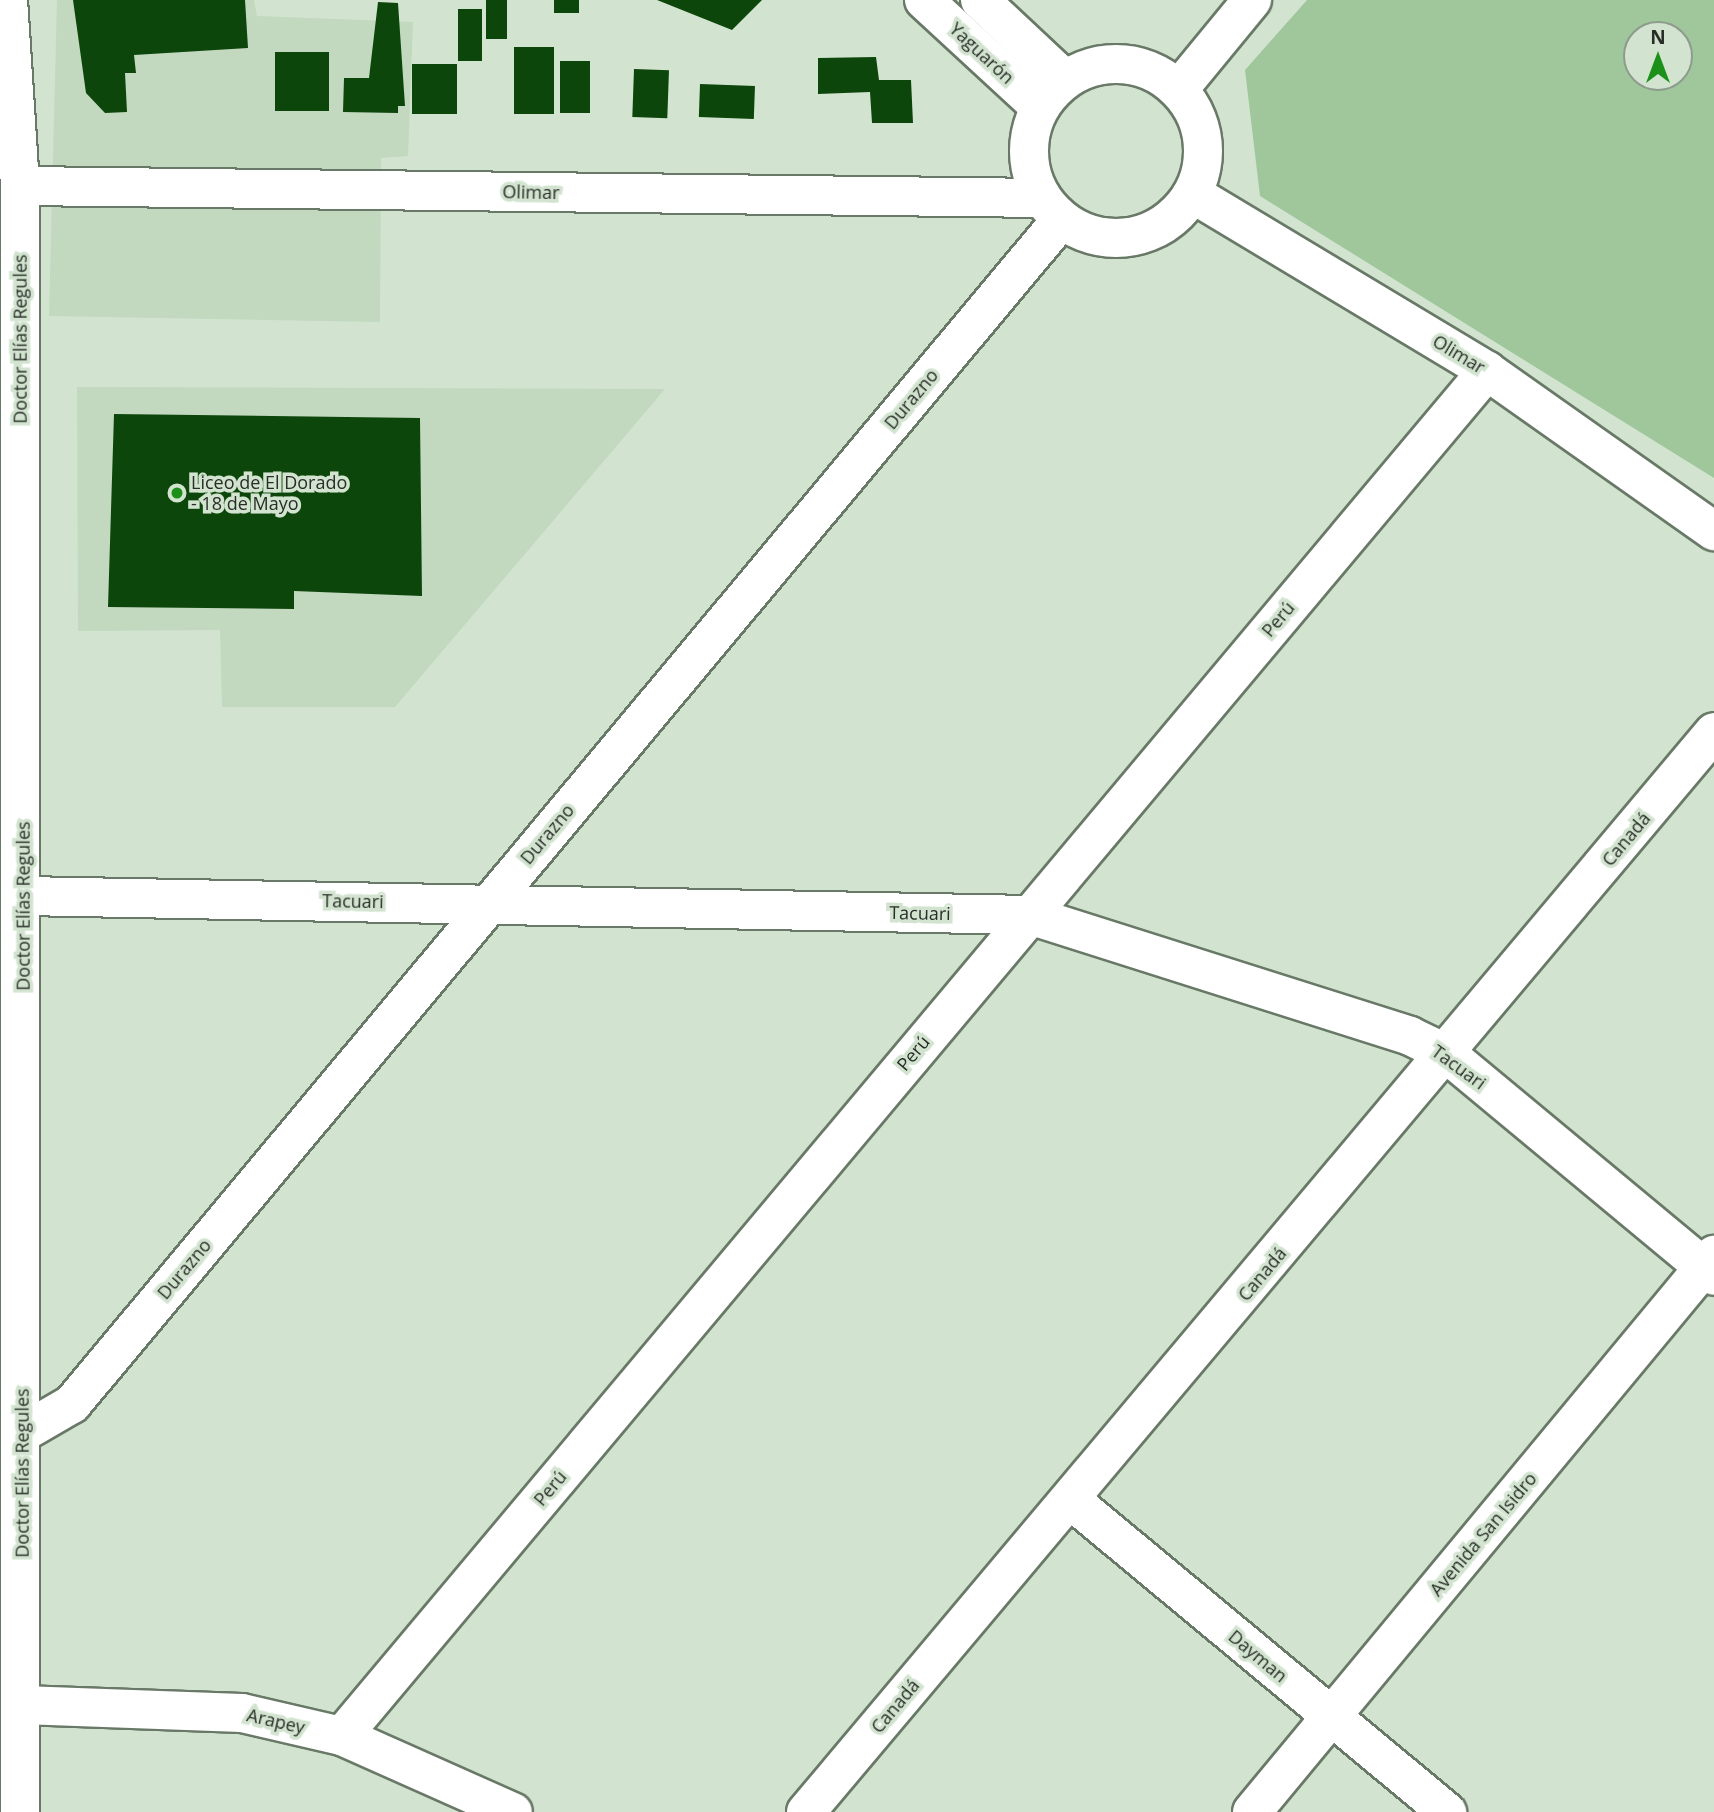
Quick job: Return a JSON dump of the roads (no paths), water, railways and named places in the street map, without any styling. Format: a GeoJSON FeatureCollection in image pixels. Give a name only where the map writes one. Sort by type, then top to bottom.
{"type":"FeatureCollection","features":[{"type":"Feature","properties":{"kind":"street","name":"Doctor Elías Regules"},"geometry":{"type":"LineString","coordinates":[[8,0],[20,186],[23,896],[20,1812]]}},
{"type":"Feature","properties":{"kind":"street","name":"Yaguarón"},"geometry":{"type":"LineString","coordinates":[[924,0],[1052,92]]}},
{"type":"Feature","properties":{"kind":"street"},"geometry":{"type":"LineString","coordinates":[[980,0],[1052,92]]}},
{"type":"Feature","properties":{"kind":"street"},"geometry":{"type":"LineString","coordinates":[[1179,89],[1252,0]]}},
{"type":"Feature","properties":{"kind":"street"},"geometry":{"type":"LineString","coordinates":[[1103,64],[1144,67],[1179,89],[1199,121],[1202,146],[1193,194],[1173,218],[1147,233],[1108,237],[1051,209],[1029,169],[1028,136],[1052,92],[1103,64]]}},
{"type":"Feature","properties":{"kind":"street","name":"Olimar"},"geometry":{"type":"LineString","coordinates":[[20,186],[1051,209]]}},
{"type":"Feature","properties":{"kind":"street","name":"Olimar"},"geometry":{"type":"LineString","coordinates":[[1193,194],[1487,371],[1714,531]]}},
{"type":"Feature","properties":{"kind":"street","name":"Durazno"},"geometry":{"type":"LineString","coordinates":[[22,1433],[72,1404],[489,904],[1051,209]]}},
{"type":"Feature","properties":{"kind":"street","name":"Perú"},"geometry":{"type":"LineString","coordinates":[[342,1736],[1487,371]]}},
{"type":"Feature","properties":{"kind":"street","name":"Canadá"},"geometry":{"type":"LineString","coordinates":[[806,1812],[1447,1054],[1714,732]]}},
{"type":"Feature","properties":{"kind":"street","name":"Tacuari"},"geometry":{"type":"LineString","coordinates":[[23,896],[1028,915],[1410,1036],[1447,1054],[1710,1267]]}},
{"type":"Feature","properties":{"kind":"street","name":"Avenida San Isidro"},"geometry":{"type":"LineString","coordinates":[[1252,1812],[1710,1267]]}},
{"type":"Feature","properties":{"kind":"street","name":"Dayman"},"geometry":{"type":"LineString","coordinates":[[1070,1500],[1447,1812]]}},
{"type":"Feature","properties":{"kind":"street","name":"Arapey"},"geometry":{"type":"LineString","coordinates":[[22,1705],[242,1713],[342,1736],[513,1812]]}},
{"type":"Feature","properties":{"kind":"place","name":"Liceo de El Dorado - 18 de Mayo"},"geometry":{"type":"Point","coordinates":[177,493]}}]}
